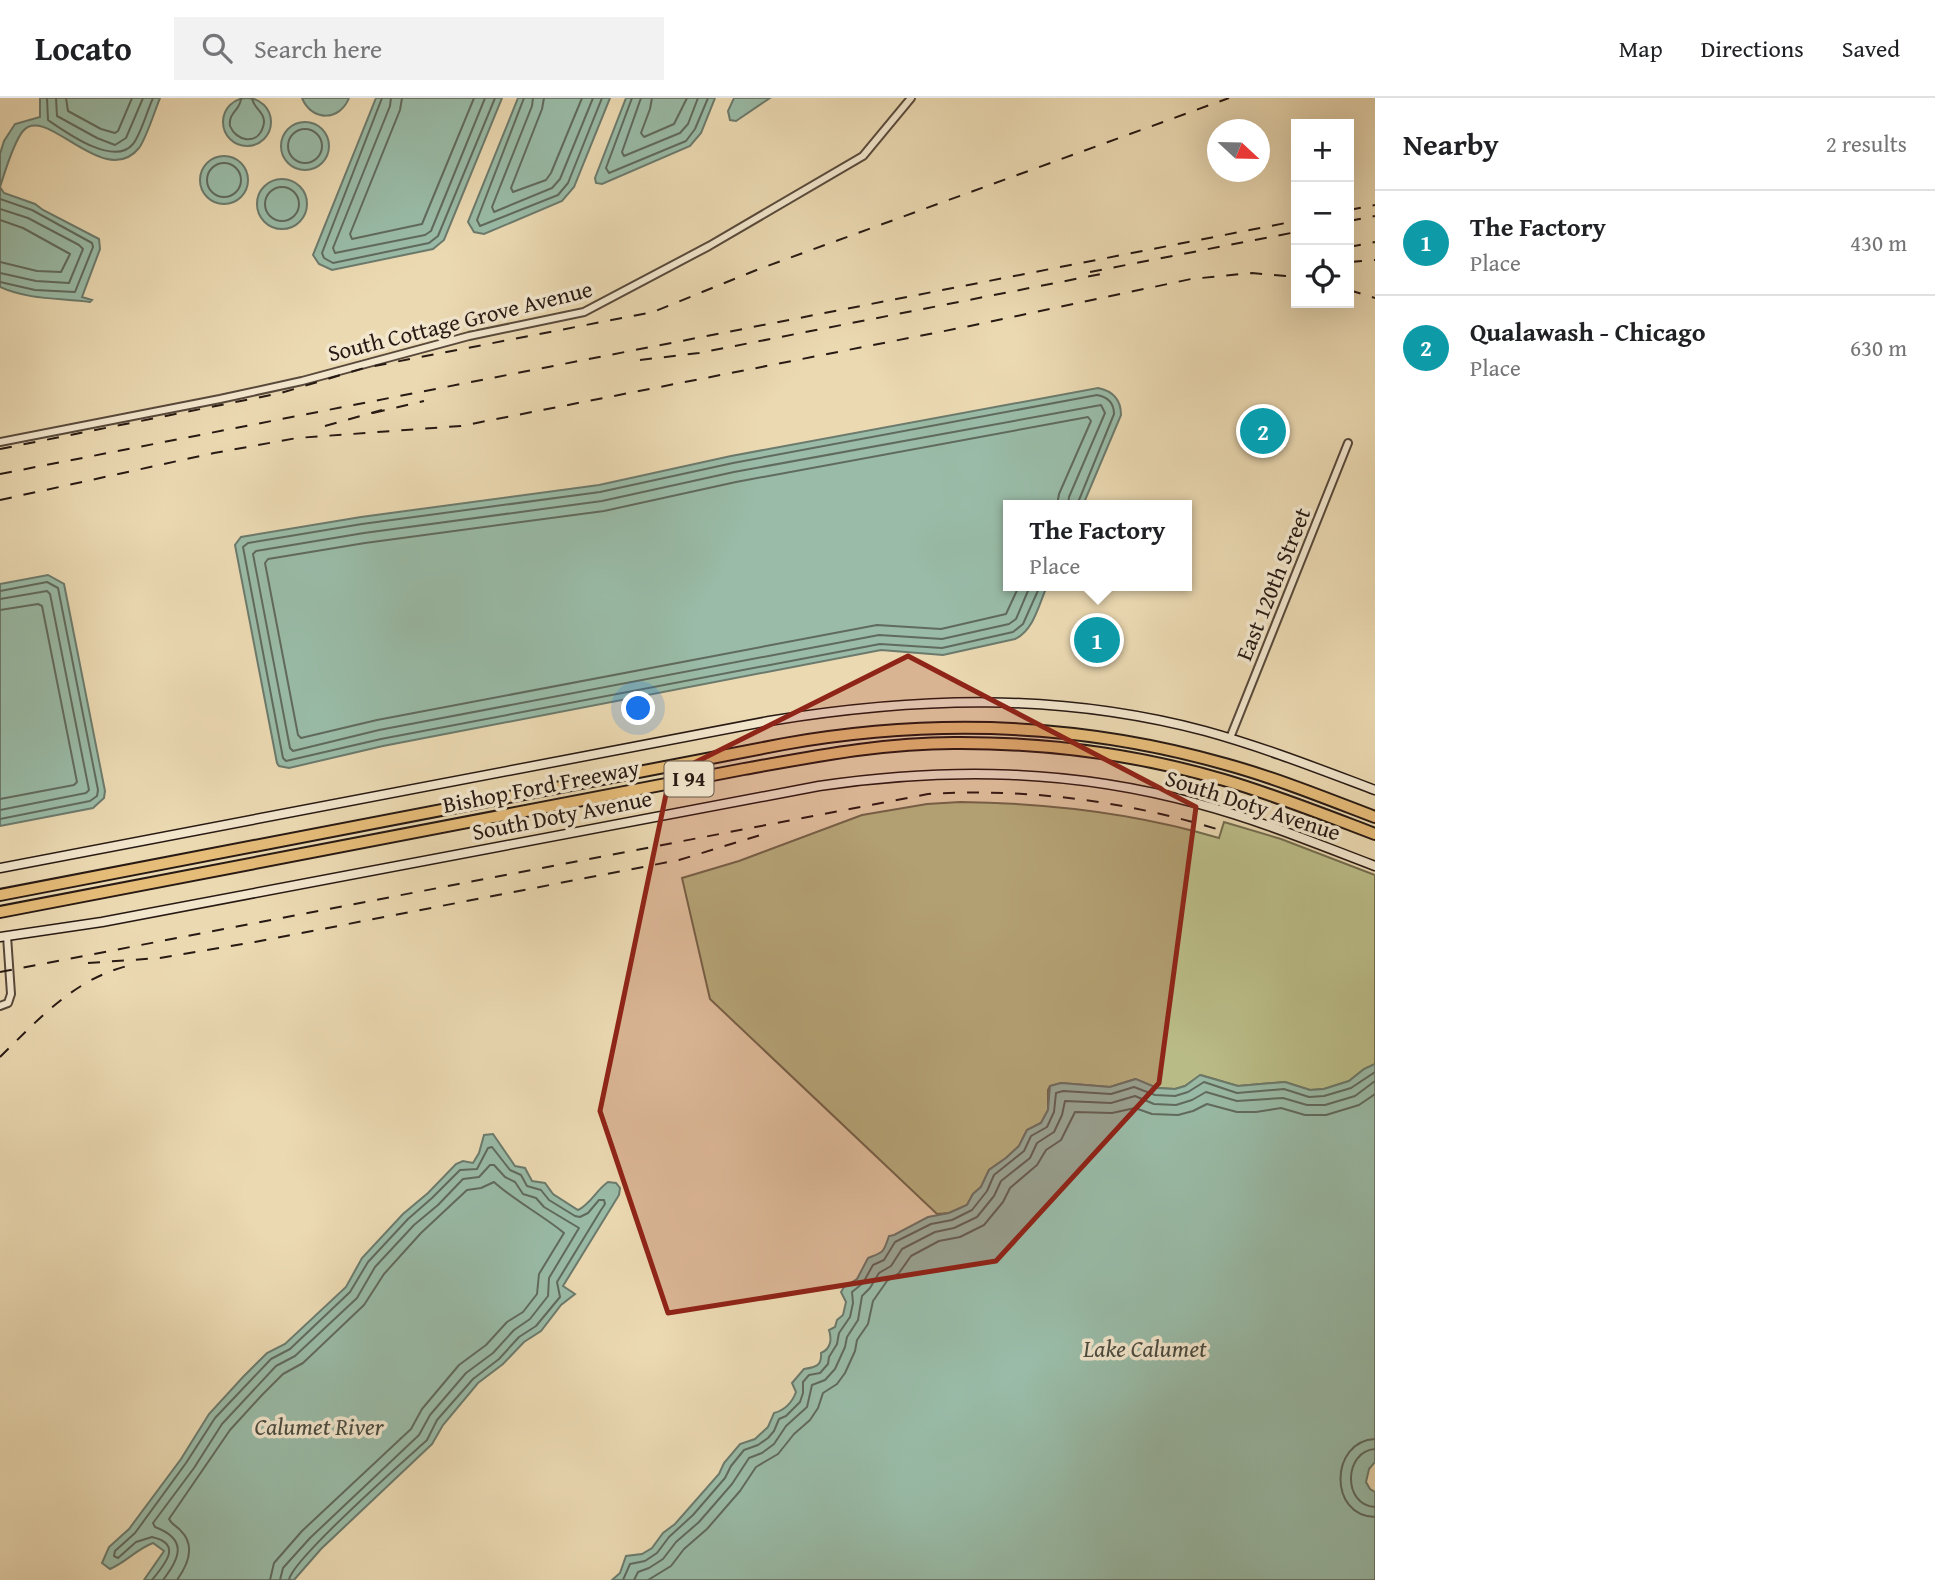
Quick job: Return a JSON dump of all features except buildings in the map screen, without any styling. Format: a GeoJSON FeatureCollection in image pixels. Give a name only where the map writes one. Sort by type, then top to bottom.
{"type":"FeatureCollection","features":[{"type":"Feature","properties":{"kind":"highway","name":"Bishop Ford Freeway"},"geometry":{"type":"LineString","coordinates":[[0,895],[784,744],[865,732],[909,729],[1005,728],[1061,732],[1139,743],[1227,764],[1290,784],[1375,817]]}},
{"type":"Feature","properties":{"kind":"highway","name":"Bishop Ford Freeway"},"geometry":{"type":"LineString","coordinates":[[0,912],[744,769],[844,751],[909,745],[960,743],[1045,746],[1150,762],[1223,780],[1375,834]]}},
{"type":"Feature","properties":{"kind":"street","name":"South Cottage Grove Avenue"},"geometry":{"type":"LineString","coordinates":[[0,442],[302,381],[469,336],[584,312],[709,246],[863,156],[911,98]]}},
{"type":"Feature","properties":{"kind":"street","name":"East 120th Street"},"geometry":{"type":"LineString","coordinates":[[1230,738],[1348,443]]}},
{"type":"Feature","properties":{"kind":"street"},"geometry":{"type":"LineString","coordinates":[[0,868],[769,721],[880,705],[960,701],[1065,706],[1149,718],[1230,738],[1375,790]]}},
{"type":"Feature","properties":{"kind":"street","name":"South Doty Avenue"},"geometry":{"type":"LineString","coordinates":[[4,936],[102,922],[819,786],[944,773],[1042,776],[1159,794],[1229,813],[1375,866]]}},
{"type":"Feature","properties":{"kind":"street"},"geometry":{"type":"LineString","coordinates":[[0,1006],[8,1003],[11,994],[4,936]]}},
{"type":"Feature","properties":{"kind":"highlighted area"},"geometry":{"type":"Polygon","coordinates":[[[908,656],[1196,807],[1159,1083],[996,1261],[668,1313],[600,1111],[670,775],[908,656]]]}},
{"type":"Feature","properties":{"kind":"green space"},"geometry":{"type":"Polygon","coordinates":[[[960,802],[1091,811],[1155,822],[1219,838],[1224,822],[1281,839],[1375,875],[1375,1064],[1349,1081],[1324,1089],[1310,1090],[1285,1082],[1238,1086],[1201,1075],[1175,1089],[1157,1088],[1135,1079],[1110,1087],[1061,1083],[1050,1086],[1048,1110],[1041,1123],[1027,1130],[1019,1146],[989,1170],[981,1187],[967,1205],[949,1213],[937,1214],[710,999],[682,878],[739,861],[862,815],[927,804],[960,802]]]}},
{"type":"Feature","properties":{"kind":"water"},"geometry":{"type":"Polygon","coordinates":[[[40,98],[160,98],[142,144],[125,158],[109,160],[46,128],[33,125],[19,136],[0,187],[0,154],[4,141],[15,124],[40,117],[40,98]]]}},
{"type":"Feature","properties":{"kind":"water"},"geometry":{"type":"Polygon","coordinates":[[[247,98],[256,99],[264,105],[270,113],[270,131],[264,139],[256,145],[247,146],[238,145],[230,139],[224,131],[223,122],[224,113],[230,105],[238,99],[247,98]]]}},
{"type":"Feature","properties":{"kind":"water"},"geometry":{"type":"Polygon","coordinates":[[[302,98],[349,98],[339,111],[326,116],[312,111],[302,98]]]}},
{"type":"Feature","properties":{"kind":"water"},"geometry":{"type":"Polygon","coordinates":[[[376,98],[502,98],[444,240],[433,249],[332,270],[319,264],[313,255],[376,98]]]}},
{"type":"Feature","properties":{"kind":"water"},"geometry":{"type":"Polygon","coordinates":[[[518,98],[610,98],[574,187],[562,201],[484,234],[474,232],[468,222],[518,98]]]}},
{"type":"Feature","properties":{"kind":"water"},"geometry":{"type":"Polygon","coordinates":[[[626,98],[715,98],[701,133],[690,146],[602,184],[596,183],[595,178],[626,98]]]}},
{"type":"Feature","properties":{"kind":"water"},"geometry":{"type":"Polygon","coordinates":[[[734,98],[770,98],[736,121],[730,120],[728,111],[734,98]]]}},
{"type":"Feature","properties":{"kind":"water"},"geometry":{"type":"Polygon","coordinates":[[[305,122],[314,123],[322,129],[328,137],[328,155],[322,163],[314,169],[305,170],[296,169],[288,163],[282,155],[281,146],[282,137],[288,129],[296,123],[305,122]]]}},
{"type":"Feature","properties":{"kind":"water"},"geometry":{"type":"Polygon","coordinates":[[[224,156],[233,157],[241,163],[247,171],[247,189],[241,197],[233,203],[224,204],[215,203],[207,197],[201,189],[200,180],[201,171],[207,163],[215,157],[224,156]]]}},
{"type":"Feature","properties":{"kind":"water"},"geometry":{"type":"Polygon","coordinates":[[[282,179],[299,187],[307,204],[299,221],[282,229],[265,221],[257,204],[265,187],[282,179]]]}},
{"type":"Feature","properties":{"kind":"water"},"geometry":{"type":"Polygon","coordinates":[[[0,187],[4,193],[35,204],[99,239],[100,249],[82,297],[92,300],[90,302],[33,296],[0,287],[0,187]]]}},
{"type":"Feature","properties":{"kind":"water"},"geometry":{"type":"Polygon","coordinates":[[[1098,388],[1108,391],[1120,404],[1121,415],[1085,500],[1003,500],[1003,591],[1045,591],[1031,623],[1022,635],[1015,639],[943,655],[881,650],[383,746],[289,768],[279,766],[235,545],[241,537],[361,517],[599,485],[731,456],[1098,388]]]}},
{"type":"Feature","properties":{"kind":"water"},"geometry":{"type":"Polygon","coordinates":[[[48,575],[64,584],[105,791],[104,798],[93,808],[0,826],[0,584],[48,575]]]}},
{"type":"Feature","properties":{"kind":"water","name":"Lake Calumet"},"geometry":{"type":"Polygon","coordinates":[[[1375,1064],[1375,1462],[1369,1469],[1366,1482],[1375,1492],[1375,1580],[612,1580],[620,1573],[626,1556],[642,1554],[652,1548],[719,1474],[724,1463],[740,1444],[755,1439],[768,1427],[774,1413],[790,1403],[796,1392],[792,1383],[804,1369],[819,1363],[821,1353],[830,1343],[829,1330],[835,1327],[837,1320],[843,1315],[846,1302],[841,1292],[857,1279],[868,1258],[882,1252],[889,1236],[928,1217],[949,1213],[967,1205],[981,1187],[989,1170],[1019,1146],[1027,1130],[1041,1123],[1048,1110],[1050,1086],[1061,1083],[1110,1087],[1136,1079],[1157,1088],[1175,1089],[1185,1086],[1200,1075],[1238,1086],[1285,1082],[1310,1090],[1324,1089],[1349,1081],[1375,1064]]]}},
{"type":"Feature","properties":{"kind":"water","name":"Calumet River"},"geometry":{"type":"Polygon","coordinates":[[[493,1134],[515,1166],[525,1168],[532,1181],[545,1183],[553,1194],[578,1210],[608,1182],[616,1183],[620,1188],[619,1195],[563,1286],[575,1294],[561,1305],[541,1331],[524,1342],[503,1364],[478,1383],[443,1425],[432,1444],[321,1549],[294,1580],[144,1580],[164,1551],[153,1543],[110,1569],[102,1563],[109,1547],[129,1529],[181,1459],[209,1414],[267,1353],[285,1344],[346,1287],[362,1258],[403,1214],[456,1164],[463,1161],[473,1163],[484,1135],[493,1134]]]}},
{"type":"Feature","properties":{"kind":"railway"},"geometry":{"type":"LineString","coordinates":[[0,449],[281,393],[364,368],[653,312],[759,269],[1229,98]]}},
{"type":"Feature","properties":{"kind":"railway"},"geometry":{"type":"LineString","coordinates":[[1354,209],[1375,205]]}},
{"type":"Feature","properties":{"kind":"railway"},"geometry":{"type":"LineString","coordinates":[[1354,220],[1375,216]]}},
{"type":"Feature","properties":{"kind":"railway"},"geometry":{"type":"LineString","coordinates":[[0,474],[1291,222]]}},
{"type":"Feature","properties":{"kind":"railway"},"geometry":{"type":"LineString","coordinates":[[1090,272],[1291,233]]}},
{"type":"Feature","properties":{"kind":"railway"},"geometry":{"type":"LineString","coordinates":[[1354,246],[1375,242]]}},
{"type":"Feature","properties":{"kind":"railway"},"geometry":{"type":"LineString","coordinates":[[1354,262],[1375,260]]}},
{"type":"Feature","properties":{"kind":"railway"},"geometry":{"type":"LineString","coordinates":[[0,500],[214,453],[297,438],[461,426],[970,326],[1191,279],[1252,273],[1291,277]]}},
{"type":"Feature","properties":{"kind":"railway"},"geometry":{"type":"LineString","coordinates":[[640,360],[699,353],[1101,274]]}},
{"type":"Feature","properties":{"kind":"railway"},"geometry":{"type":"LineString","coordinates":[[1354,292],[1375,298]]}},
{"type":"Feature","properties":{"kind":"railway"},"geometry":{"type":"LineString","coordinates":[[373,413],[424,401]]}},
{"type":"Feature","properties":{"kind":"railway"},"geometry":{"type":"LineString","coordinates":[[325,426],[382,410]]}},
{"type":"Feature","properties":{"kind":"railway"},"geometry":{"type":"LineString","coordinates":[[0,972],[928,794],[1002,793],[1076,799],[1149,811],[1220,830]]}},
{"type":"Feature","properties":{"kind":"railway"},"geometry":{"type":"LineString","coordinates":[[88,963],[160,958],[255,942],[679,860],[764,834]]}},
{"type":"Feature","properties":{"kind":"railway"},"geometry":{"type":"LineString","coordinates":[[0,1057],[73,991],[108,972],[127,966]]}},
{"type":"Feature","properties":{"kind":"place","name":"Qualawash - Chicago"},"geometry":{"type":"Point","coordinates":[1263,431]}},
{"type":"Feature","properties":{"kind":"place","name":"The Factory"},"geometry":{"type":"Point","coordinates":[1097,640]}}]}
